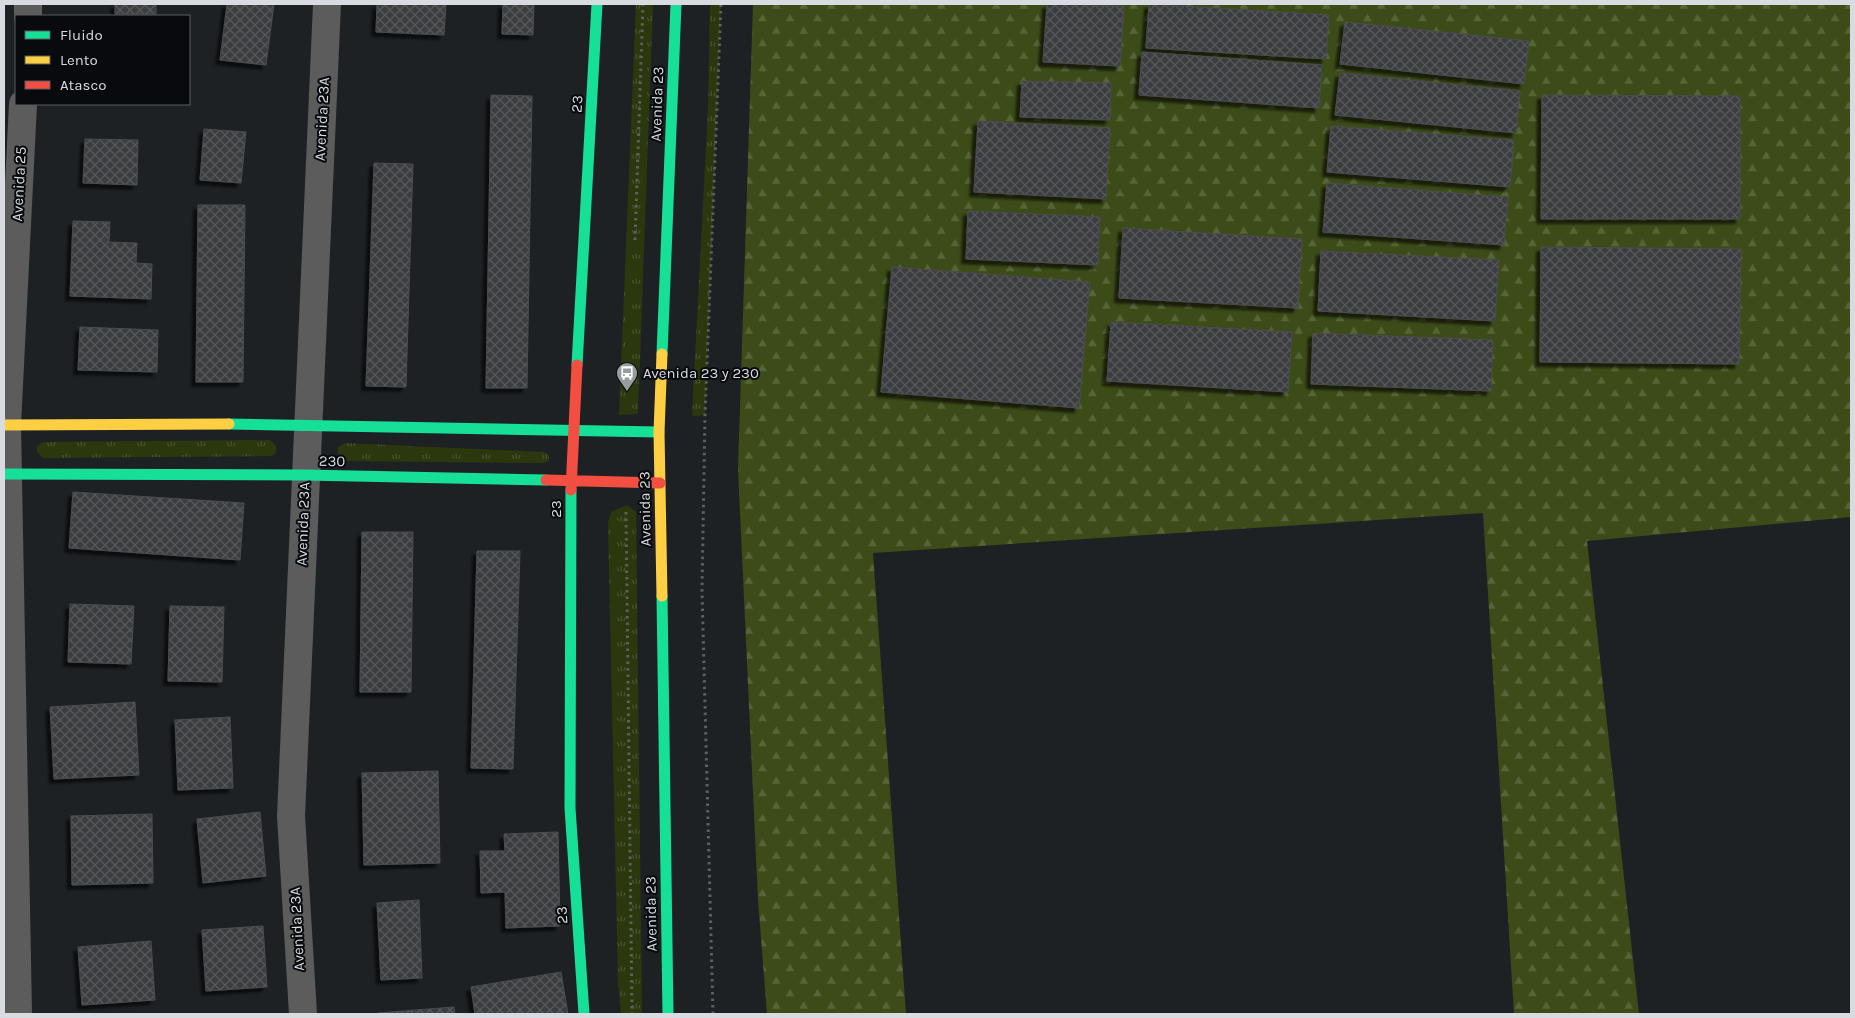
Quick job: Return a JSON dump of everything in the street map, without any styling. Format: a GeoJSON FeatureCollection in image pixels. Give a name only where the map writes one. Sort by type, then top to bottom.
{"type":"FeatureCollection","features":[{"type":"Feature","properties":{"kind":"street","name":"Avenida 23A"},"geometry":{"type":"LineString","coordinates":[[302,1014],[291,816],[327,4]]}},
{"type":"Feature","properties":{"kind":"street","name":"23"},"geometry":{"type":"LineString","coordinates":[[584,1014],[570,808],[571,482],[576,432],[597,4]]}},
{"type":"Feature","properties":{"kind":"street","name":"Avenida 23"},"geometry":{"type":"LineString","coordinates":[[668,1014],[659,432],[676,4]]}},
{"type":"Feature","properties":{"kind":"street","name":"Avenida 25"},"geometry":{"type":"LineString","coordinates":[[18,1014],[5,425],[23,105]]}},
{"type":"Feature","properties":{"kind":"street"},"geometry":{"type":"LineString","coordinates":[[5,425],[307,424],[576,432],[659,432]]}},
{"type":"Feature","properties":{"kind":"street","name":"230"},"geometry":{"type":"LineString","coordinates":[[6,474],[305,475],[660,483]]}},
{"type":"Feature","properties":{"kind":"path"},"geometry":{"type":"LineString","coordinates":[[713,1014],[702,590],[705,415],[721,4]]}},
{"type":"Feature","properties":{"kind":"green space"},"geometry":{"type":"Polygon","coordinates":[[[636,4],[653,4],[638,414],[619,415],[636,4]]]}},
{"type":"Feature","properties":{"kind":"green space"},"geometry":{"type":"Polygon","coordinates":[[[710,4],[721,4],[705,415],[692,416],[708,107],[710,4]]]}},
{"type":"Feature","properties":{"kind":"green space"},"geometry":{"type":"Polygon","coordinates":[[[753,4],[1851,4],[1851,517],[1587,541],[1639,1014],[1514,1014],[1483,513],[873,553],[906,1014],[767,1014],[758,900],[738,469],[753,4]]]}},
{"type":"Feature","properties":{"kind":"green space"},"geometry":{"type":"Polygon","coordinates":[[[270,440],[276,446],[276,453],[271,456],[43,458],[37,452],[37,446],[43,442],[270,440]]]}},
{"type":"Feature","properties":{"kind":"green space"},"geometry":{"type":"Polygon","coordinates":[[[345,443],[544,452],[549,455],[549,461],[543,463],[344,461],[338,455],[338,447],[345,443]]]}},
{"type":"Feature","properties":{"kind":"green space"},"geometry":{"type":"Polygon","coordinates":[[[627,505],[636,512],[642,1014],[621,1014],[618,984],[608,523],[611,512],[627,505]]]}},
{"type":"Feature","properties":{"kind":"building"},"geometry":{"type":"Polygon","coordinates":[[[115,4],[156,4],[156,14],[115,14],[115,4]]]}},
{"type":"Feature","properties":{"kind":"building"},"geometry":{"type":"Polygon","coordinates":[[[227,4],[274,4],[266,65],[220,60],[227,4]]]}},
{"type":"Feature","properties":{"kind":"building"},"geometry":{"type":"Polygon","coordinates":[[[377,4],[446,4],[444,35],[376,32],[377,4]]]}},
{"type":"Feature","properties":{"kind":"building"},"geometry":{"type":"Polygon","coordinates":[[[503,4],[534,4],[533,35],[502,34],[503,4]]]}},
{"type":"Feature","properties":{"kind":"building"},"geometry":{"type":"Polygon","coordinates":[[[1047,4],[1124,6],[1120,66],[1043,62],[1047,4]]]}},
{"type":"Feature","properties":{"kind":"building"},"geometry":{"type":"Polygon","coordinates":[[[1149,4],[1329,15],[1326,59],[1146,48],[1149,4]]]}},
{"type":"Feature","properties":{"kind":"building"},"geometry":{"type":"Polygon","coordinates":[[[1345,22],[1529,41],[1524,84],[1340,64],[1345,22]]]}},
{"type":"Feature","properties":{"kind":"building"},"geometry":{"type":"Polygon","coordinates":[[[1142,52],[1322,65],[1319,108],[1139,95],[1142,52]]]}},
{"type":"Feature","properties":{"kind":"building"},"geometry":{"type":"Polygon","coordinates":[[[1340,73],[1520,91],[1516,133],[1335,115],[1340,73]]]}},
{"type":"Feature","properties":{"kind":"building"},"geometry":{"type":"Polygon","coordinates":[[[1022,81],[1111,83],[1110,120],[1020,117],[1022,81]]]}},
{"type":"Feature","properties":{"kind":"building"},"geometry":{"type":"Polygon","coordinates":[[[491,95],[532,96],[527,388],[486,388],[491,95]]]}},
{"type":"Feature","properties":{"kind":"building"},"geometry":{"type":"Polygon","coordinates":[[[1542,95],[1740,96],[1740,219],[1541,219],[1542,95]]]}},
{"type":"Feature","properties":{"kind":"building"},"geometry":{"type":"Polygon","coordinates":[[[978,121],[1110,128],[1106,199],[974,192],[978,121]]]}},
{"type":"Feature","properties":{"kind":"building"},"geometry":{"type":"Polygon","coordinates":[[[1331,126],[1514,140],[1510,187],[1327,172],[1331,126]]]}},
{"type":"Feature","properties":{"kind":"building"},"geometry":{"type":"Polygon","coordinates":[[[204,129],[246,132],[241,183],[200,180],[204,129]]]}},
{"type":"Feature","properties":{"kind":"building"},"geometry":{"type":"Polygon","coordinates":[[[85,139],[138,140],[137,185],[83,183],[85,139]]]}},
{"type":"Feature","properties":{"kind":"building"},"geometry":{"type":"Polygon","coordinates":[[[374,163],[413,164],[406,387],[366,386],[374,163]]]}},
{"type":"Feature","properties":{"kind":"building"},"geometry":{"type":"Polygon","coordinates":[[[1327,183],[1508,197],[1504,245],[1323,232],[1327,183]]]}},
{"type":"Feature","properties":{"kind":"building"},"geometry":{"type":"Polygon","coordinates":[[[198,205],[245,205],[243,382],[196,382],[198,205]]]}},
{"type":"Feature","properties":{"kind":"building"},"geometry":{"type":"Polygon","coordinates":[[[968,211],[1100,217],[1098,265],[966,259],[968,211]]]}},
{"type":"Feature","properties":{"kind":"building"},"geometry":{"type":"Polygon","coordinates":[[[73,221],[110,222],[109,242],[137,243],[136,263],[152,264],[151,299],[70,296],[73,221]]]}},
{"type":"Feature","properties":{"kind":"building"},"geometry":{"type":"Polygon","coordinates":[[[1123,228],[1302,239],[1298,308],[1119,298],[1123,228]]]}},
{"type":"Feature","properties":{"kind":"building"},"geometry":{"type":"Polygon","coordinates":[[[1541,247],[1741,249],[1739,364],[1540,362],[1541,247]]]}},
{"type":"Feature","properties":{"kind":"building"},"geometry":{"type":"Polygon","coordinates":[[[1321,251],[1499,260],[1495,321],[1318,311],[1321,251]]]}},
{"type":"Feature","properties":{"kind":"building"},"geometry":{"type":"Polygon","coordinates":[[[892,267],[1090,282],[1079,408],[881,392],[892,267]]]}},
{"type":"Feature","properties":{"kind":"building"},"geometry":{"type":"Polygon","coordinates":[[[1111,322],[1292,332],[1288,392],[1107,381],[1111,322]]]}},
{"type":"Feature","properties":{"kind":"building"},"geometry":{"type":"Polygon","coordinates":[[[80,327],[158,330],[157,372],[78,370],[80,327]]]}},
{"type":"Feature","properties":{"kind":"building"},"geometry":{"type":"Polygon","coordinates":[[[1313,333],[1493,340],[1491,391],[1311,384],[1313,333]]]}},
{"type":"Feature","properties":{"kind":"building"},"geometry":{"type":"Polygon","coordinates":[[[73,492],[244,503],[240,560],[69,548],[73,492]]]}},
{"type":"Feature","properties":{"kind":"building"},"geometry":{"type":"Polygon","coordinates":[[[362,532],[413,532],[411,692],[360,692],[362,532]]]}},
{"type":"Feature","properties":{"kind":"building"},"geometry":{"type":"Polygon","coordinates":[[[477,551],[520,551],[513,769],[471,768],[477,551]]]}},
{"type":"Feature","properties":{"kind":"building"},"geometry":{"type":"Polygon","coordinates":[[[70,604],[134,606],[131,664],[68,662],[70,604]]]}},
{"type":"Feature","properties":{"kind":"building"},"geometry":{"type":"Polygon","coordinates":[[[170,606],[224,607],[222,682],[168,681],[170,606]]]}},
{"type":"Feature","properties":{"kind":"building"},"geometry":{"type":"Polygon","coordinates":[[[135,702],[139,775],[54,779],[50,707],[135,702]]]}},
{"type":"Feature","properties":{"kind":"building"},"geometry":{"type":"Polygon","coordinates":[[[230,717],[233,788],[178,790],[175,720],[230,717]]]}},
{"type":"Feature","properties":{"kind":"building"},"geometry":{"type":"Polygon","coordinates":[[[438,771],[440,863],[364,865],[362,773],[438,771]]]}},
{"type":"Feature","properties":{"kind":"building"},"geometry":{"type":"Polygon","coordinates":[[[260,812],[266,876],[203,883],[197,819],[260,812]]]}},
{"type":"Feature","properties":{"kind":"building"},"geometry":{"type":"Polygon","coordinates":[[[152,814],[153,883],[72,885],[71,816],[152,814]]]}},
{"type":"Feature","properties":{"kind":"building"},"geometry":{"type":"Polygon","coordinates":[[[558,832],[560,926],[506,928],[505,892],[481,893],[480,851],[505,851],[504,834],[558,832]]]}},
{"type":"Feature","properties":{"kind":"building"},"geometry":{"type":"Polygon","coordinates":[[[419,900],[422,978],[381,980],[377,903],[419,900]]]}},
{"type":"Feature","properties":{"kind":"building"},"geometry":{"type":"Polygon","coordinates":[[[263,926],[267,987],[206,991],[202,930],[263,926]]]}},
{"type":"Feature","properties":{"kind":"building"},"geometry":{"type":"Polygon","coordinates":[[[151,941],[155,1000],[82,1005],[78,947],[151,941]]]}},
{"type":"Feature","properties":{"kind":"building"},"geometry":{"type":"Polygon","coordinates":[[[561,972],[568,1014],[475,1014],[471,987],[561,972]]]}},
{"type":"Feature","properties":{"kind":"building"},"geometry":{"type":"Polygon","coordinates":[[[454,1007],[455,1014],[378,1014],[378,1013],[454,1007]]]}},
{"type":"Feature","properties":{"kind":"traffic: fast"},"geometry":{"type":"LineString","coordinates":[[577,365],[597,4]]}},
{"type":"Feature","properties":{"kind":"traffic: fast"},"geometry":{"type":"LineString","coordinates":[[662,354],[676,4]]}},
{"type":"Feature","properties":{"kind":"traffic: fast"},"geometry":{"type":"LineString","coordinates":[[229,424],[659,432]]}},
{"type":"Feature","properties":{"kind":"traffic: fast"},"geometry":{"type":"LineString","coordinates":[[4,474],[305,475],[546,480]]}},
{"type":"Feature","properties":{"kind":"traffic: fast"},"geometry":{"type":"LineString","coordinates":[[571,490],[570,808],[584,1014]]}},
{"type":"Feature","properties":{"kind":"traffic: fast"},"geometry":{"type":"LineString","coordinates":[[662,596],[668,1014]]}},
{"type":"Feature","properties":{"kind":"traffic: slow"},"geometry":{"type":"LineString","coordinates":[[662,354],[659,432],[662,596]]}},
{"type":"Feature","properties":{"kind":"traffic: slow"},"geometry":{"type":"LineString","coordinates":[[4,425],[229,424]]}},
{"type":"Feature","properties":{"kind":"traffic: jam"},"geometry":{"type":"LineString","coordinates":[[571,490],[577,365]]}},
{"type":"Feature","properties":{"kind":"traffic: jam"},"geometry":{"type":"LineString","coordinates":[[546,480],[660,483]]}},
{"type":"Feature","properties":{"kind":"place","name":"Avenida 23 y 230"},"geometry":{"type":"Point","coordinates":[627,392]}}]}
